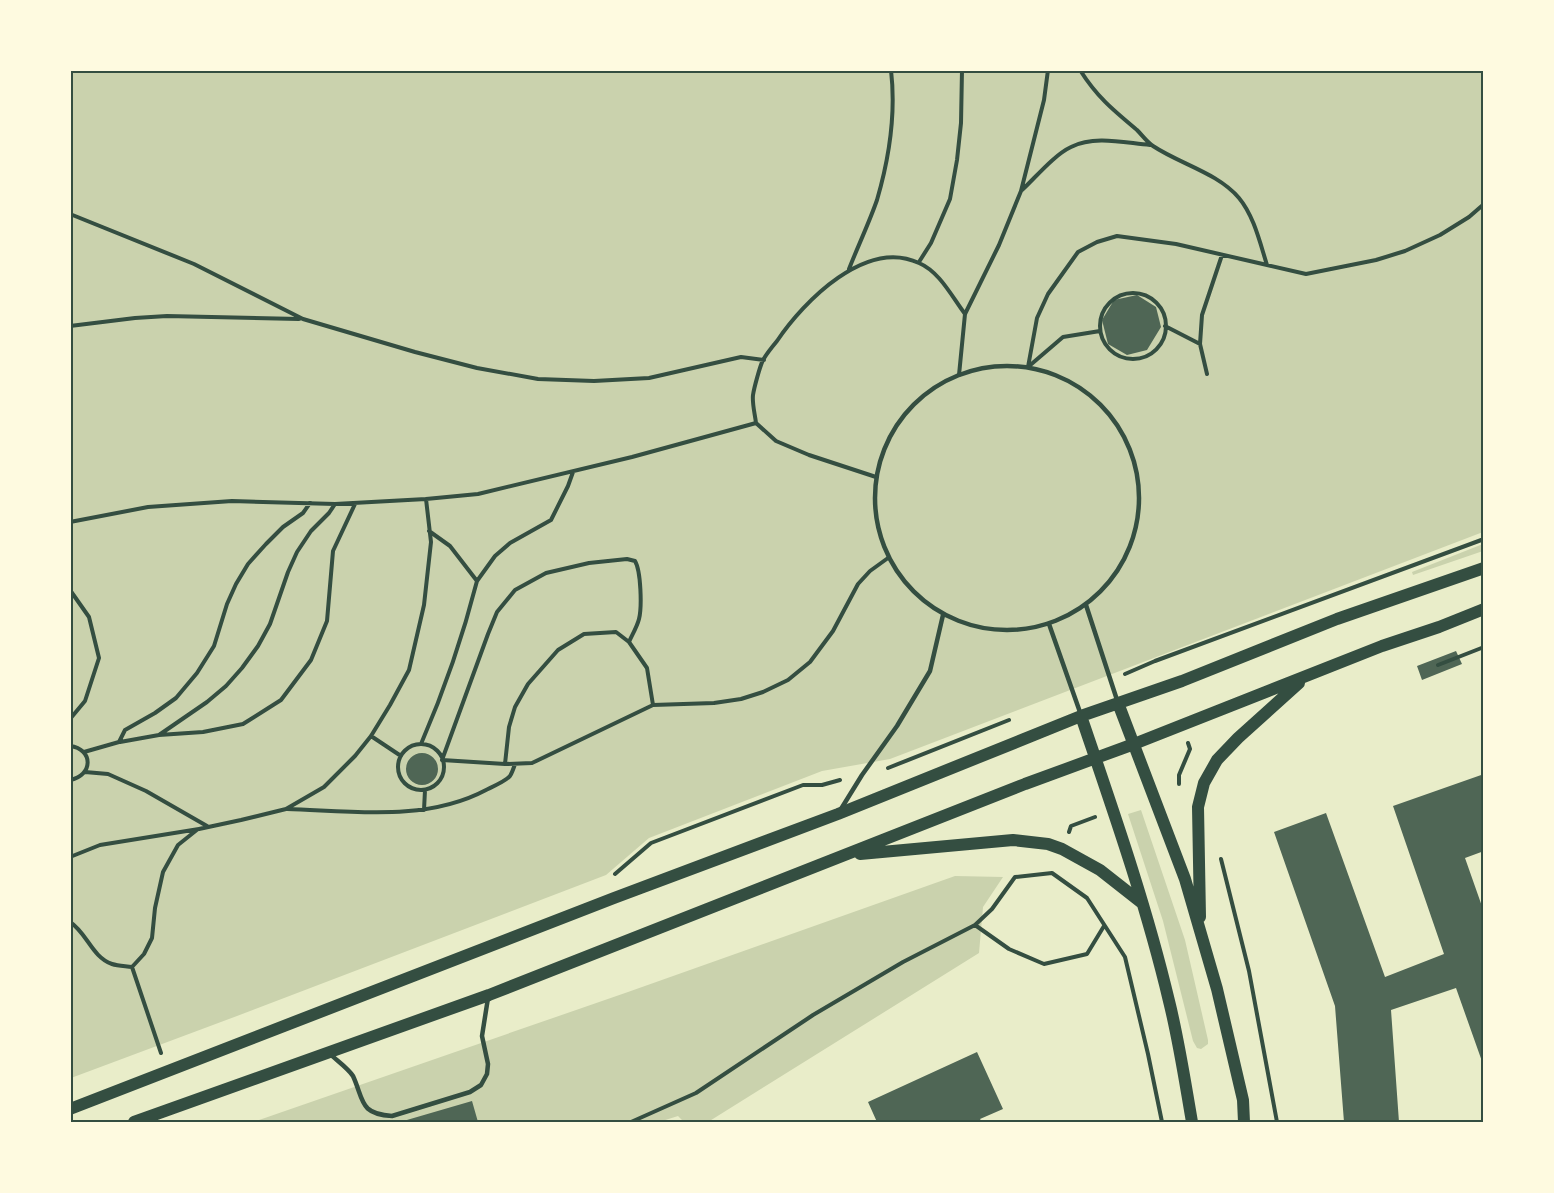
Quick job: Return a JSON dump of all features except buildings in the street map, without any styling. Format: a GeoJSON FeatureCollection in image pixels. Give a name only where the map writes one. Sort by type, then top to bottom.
{"type":"FeatureCollection","features":[{"type":"Feature","properties":{"kind":"main road"},"geometry":{"type":"LineString","coordinates":[[70,1109],[603,902],[838,814],[1081,716],[1182,681],[1337,619],[1484,568]]}},
{"type":"Feature","properties":{"kind":"main road"},"geometry":{"type":"LineString","coordinates":[[134,1122],[489,995],[1382,646],[1440,627],[1484,609]]}},
{"type":"Feature","properties":{"kind":"main road"},"geometry":{"type":"LineString","coordinates":[[1201,933],[1198,807],[1204,783],[1217,760],[1305,677]]}},
{"type":"Feature","properties":{"kind":"main road"},"geometry":{"type":"LineString","coordinates":[[1118,703],[1185,879],[1217,989],[1243,1100],[1244,1122]]}},
{"type":"Feature","properties":{"kind":"main road"},"geometry":{"type":"LineString","coordinates":[[1081,716],[1143,904],[1169,999],[1179,1042],[1192,1122]]}},
{"type":"Feature","properties":{"kind":"main road"},"geometry":{"type":"LineString","coordinates":[[844,856],[1013,840],[1048,844],[1100,870],[1143,904]]}},
{"type":"Feature","properties":{"kind":"lane"},"geometry":{"type":"LineString","coordinates":[[1028,367],[1050,373],[1072,383],[1091,396],[1116,419],[1127,443],[1138,478],[1139,515],[1129,550],[1111,581],[1086,605],[1049,624],[1014,631],[977,628],[943,615],[911,591],[888,558],[878,532],[875,504],[876,477],[886,444],[904,415],[928,392],[959,375],[981,368],[1028,367]]}},
{"type":"Feature","properties":{"kind":"lane"},"geometry":{"type":"LineString","coordinates":[[1086,605],[1118,703]]}},
{"type":"Feature","properties":{"kind":"lane"},"geometry":{"type":"LineString","coordinates":[[838,814],[897,726],[930,671],[943,615]]}},
{"type":"Feature","properties":{"kind":"lane"},"geometry":{"type":"LineString","coordinates":[[1049,624],[1081,716]]}},
{"type":"Feature","properties":{"kind":"lane"},"geometry":{"type":"LineString","coordinates":[[329,1053],[352,1074],[363,1104],[379,1115],[392,1116],[470,1092],[481,1085],[489,1064],[482,1036],[489,995]]}},
{"type":"Feature","properties":{"kind":"path"},"geometry":{"type":"LineString","coordinates":[[848,270],[877,200],[889,144],[891,70]]}},
{"type":"Feature","properties":{"kind":"path"},"geometry":{"type":"LineString","coordinates":[[919,262],[931,243],[950,199],[961,123],[962,70]]}},
{"type":"Feature","properties":{"kind":"path"},"geometry":{"type":"LineString","coordinates":[[959,375],[965,314],[999,245],[1021,191],[1044,100],[1048,70]]}},
{"type":"Feature","properties":{"kind":"path"},"geometry":{"type":"LineString","coordinates":[[1080,70],[1097,95],[1151,145],[1220,181],[1235,193],[1249,214],[1267,266]]}},
{"type":"Feature","properties":{"kind":"path"},"geometry":{"type":"LineString","coordinates":[[1021,191],[1054,159],[1071,147],[1093,141],[1151,145]]}},
{"type":"Feature","properties":{"kind":"path"},"geometry":{"type":"LineString","coordinates":[[1028,367],[1037,318],[1048,294],[1078,252],[1097,242],[1117,236],[1176,244],[1306,273],[1376,260],[1405,251],[1440,235],[1469,217],[1484,204]]}},
{"type":"Feature","properties":{"kind":"path"},"geometry":{"type":"LineString","coordinates":[[70,214],[194,264],[303,319],[477,368],[538,379],[594,381],[649,378],[741,357],[764,360]]}},
{"type":"Feature","properties":{"kind":"path"},"geometry":{"type":"LineString","coordinates":[[1207,374],[1200,344],[1202,315],[1222,255]]}},
{"type":"Feature","properties":{"kind":"path"},"geometry":{"type":"LineString","coordinates":[[876,477],[808,455],[776,441],[756,423],[753,395],[764,360],[788,324],[825,286],[848,270],[880,259],[899,258],[919,262],[932,271],[965,314]]}},
{"type":"Feature","properties":{"kind":"path"},"geometry":{"type":"LineString","coordinates":[[1130,293],[1141,294],[1151,298],[1159,306],[1164,315],[1165,326],[1161,342],[1155,350],[1139,358],[1122,357],[1107,346],[1100,331],[1100,320],[1111,301],[1130,293]]}},
{"type":"Feature","properties":{"kind":"path"},"geometry":{"type":"LineString","coordinates":[[70,326],[167,316],[303,319]]}},
{"type":"Feature","properties":{"kind":"path"},"geometry":{"type":"LineString","coordinates":[[1165,326],[1200,344]]}},
{"type":"Feature","properties":{"kind":"path"},"geometry":{"type":"LineString","coordinates":[[1028,367],[1063,337],[1100,331]]}},
{"type":"Feature","properties":{"kind":"path"},"geometry":{"type":"LineString","coordinates":[[70,522],[148,507],[232,501],[335,504],[478,494],[573,472],[756,423]]}},
{"type":"Feature","properties":{"kind":"path"},"geometry":{"type":"LineString","coordinates":[[421,744],[453,660],[477,581],[495,556],[510,543],[551,520],[573,472]]}},
{"type":"Feature","properties":{"kind":"path"},"geometry":{"type":"LineString","coordinates":[[286,809],[324,786],[355,756],[371,736],[409,670],[424,605],[431,542],[426,499]]}},
{"type":"Feature","properties":{"kind":"path"},"geometry":{"type":"LineString","coordinates":[[119,742],[125,730],[176,698],[197,673],[214,646],[227,604],[248,564],[283,527],[303,513],[310,503]]}},
{"type":"Feature","properties":{"kind":"path"},"geometry":{"type":"LineString","coordinates":[[84,752],[119,742],[159,735],[203,732],[243,724],[282,700],[311,660],[327,621],[333,551],[355,503]]}},
{"type":"Feature","properties":{"kind":"path"},"geometry":{"type":"LineString","coordinates":[[159,735],[207,702],[242,668],[270,624],[297,552],[311,531],[335,504]]}},
{"type":"Feature","properties":{"kind":"path"},"geometry":{"type":"LineString","coordinates":[[429,531],[450,546],[477,581]]}},
{"type":"Feature","properties":{"kind":"path"},"geometry":{"type":"LineString","coordinates":[[1125,674],[1484,539]]}},
{"type":"Feature","properties":{"kind":"path"},"geometry":{"type":"LineString","coordinates":[[442,760],[505,764],[532,763],[653,705],[714,703],[741,699],[763,692],[788,680],[810,662],[834,631],[858,584],[870,571],[888,558]]}},
{"type":"Feature","properties":{"kind":"path"},"geometry":{"type":"LineString","coordinates":[[442,760],[497,612],[515,590],[546,573],[589,563],[635,561],[639,567],[639,619],[629,642]]}},
{"type":"Feature","properties":{"kind":"path"},"geometry":{"type":"LineString","coordinates":[[70,590],[89,617],[99,658],[85,701],[70,719]]}},
{"type":"Feature","properties":{"kind":"path"},"geometry":{"type":"LineString","coordinates":[[505,764],[509,727],[515,707],[528,684],[558,650],[584,634],[616,632],[629,642],[647,668],[653,705]]}},
{"type":"Feature","properties":{"kind":"path"},"geometry":{"type":"LineString","coordinates":[[1438,665],[1484,647]]}},
{"type":"Feature","properties":{"kind":"path"},"geometry":{"type":"LineString","coordinates":[[888,768],[1010,720]]}},
{"type":"Feature","properties":{"kind":"path"},"geometry":{"type":"LineString","coordinates":[[371,736],[402,756]]}},
{"type":"Feature","properties":{"kind":"path"},"geometry":{"type":"LineString","coordinates":[[1179,784],[1179,775],[1190,749],[1187,740]]}},
{"type":"Feature","properties":{"kind":"path"},"geometry":{"type":"LineString","coordinates":[[421,744],[429,746],[436,750],[444,764],[443,775],[433,787],[416,790],[406,785],[401,779],[398,763],[402,756],[412,746],[421,744]]}},
{"type":"Feature","properties":{"kind":"path"},"geometry":{"type":"LineString","coordinates":[[70,746],[84,752],[88,762],[85,772],[78,779],[70,780]]}},
{"type":"Feature","properties":{"kind":"path"},"geometry":{"type":"LineString","coordinates":[[70,857],[100,845],[199,829],[286,809],[374,812],[439,808],[470,799],[510,777],[515,764]]}},
{"type":"Feature","properties":{"kind":"path"},"geometry":{"type":"LineString","coordinates":[[85,772],[108,774],[146,791],[208,826]]}},
{"type":"Feature","properties":{"kind":"path"},"geometry":{"type":"LineString","coordinates":[[666,840],[803,785],[814,785]]}},
{"type":"Feature","properties":{"kind":"path"},"geometry":{"type":"LineString","coordinates":[[424,810],[425,790]]}},
{"type":"Feature","properties":{"kind":"path"},"geometry":{"type":"LineString","coordinates":[[1070,829],[1071,826],[1102,814]]}},
{"type":"Feature","properties":{"kind":"path"},"geometry":{"type":"LineString","coordinates":[[132,968],[144,954],[152,938],[155,908],[163,872],[178,845],[199,829]]}},
{"type":"Feature","properties":{"kind":"path"},"geometry":{"type":"LineString","coordinates":[[1220,857],[1249,971],[1277,1122]]}},
{"type":"Feature","properties":{"kind":"path"},"geometry":{"type":"LineString","coordinates":[[631,1122],[696,1093],[813,1015],[903,962],[975,925],[992,909],[1015,877],[1052,873],[1087,897],[1125,957],[1162,1122]]}},
{"type":"Feature","properties":{"kind":"path"},"geometry":{"type":"LineString","coordinates":[[70,922],[77,926],[94,952],[111,964],[132,968]]}},
{"type":"Feature","properties":{"kind":"path"},"geometry":{"type":"LineString","coordinates":[[975,925],[1009,949],[1044,964],[1087,954],[1104,926]]}},
{"type":"Feature","properties":{"kind":"path"},"geometry":{"type":"LineString","coordinates":[[132,968],[140,991]]}},
{"type":"Feature","properties":{"kind":"green space"},"geometry":{"type":"Polygon","coordinates":[[[71,71],[1483,71],[1483,532],[890,759],[822,771],[649,838],[606,875],[71,1078],[71,71]]]}},
{"type":"Feature","properties":{"kind":"green space"},"geometry":{"type":"Polygon","coordinates":[[[1483,544],[1483,551],[1413,575],[1412,572],[1483,544]]]}},
{"type":"Feature","properties":{"kind":"green space"},"geometry":{"type":"Polygon","coordinates":[[[1141,810],[1185,940],[1208,1040],[1208,1044],[1201,1049],[1197,1048],[1193,1041],[1163,921],[1128,814],[1141,810]]]}},
{"type":"Feature","properties":{"kind":"green space"},"geometry":{"type":"Polygon","coordinates":[[[955,876],[1003,877],[983,907],[979,953],[708,1122],[684,1122],[678,1116],[659,1122],[253,1122],[628,992],[955,876]]]}}]}
